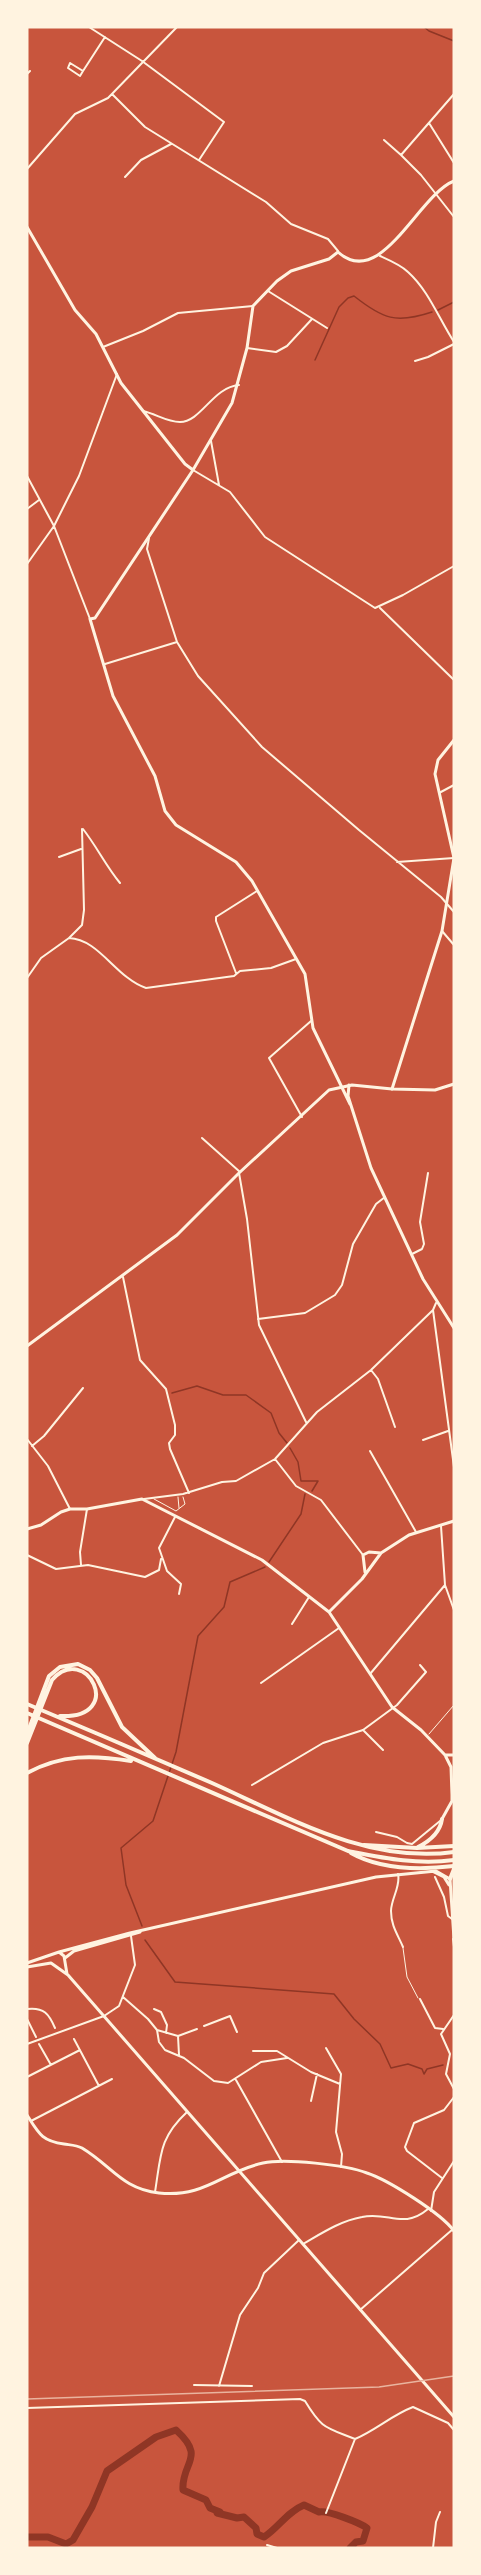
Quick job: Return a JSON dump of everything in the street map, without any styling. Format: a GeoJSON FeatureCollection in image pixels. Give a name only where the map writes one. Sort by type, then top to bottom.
{"type":"FeatureCollection","features":[{"type":"Feature","properties":{"kind":"highway"},"geometry":{"type":"LineString","coordinates":[[27,1743],[28,1734],[53,1672],[64,1665],[82,1666],[94,1674],[122,1727],[157,1760]]}},
{"type":"Feature","properties":{"kind":"highway"},"geometry":{"type":"LineString","coordinates":[[45,1690],[56,1676],[68,1670],[85,1672],[95,1685],[96,1699],[86,1713],[77,1716],[56,1716]]}},
{"type":"Feature","properties":{"kind":"highway"},"geometry":{"type":"LineString","coordinates":[[27,1704],[335,1837],[379,1850],[416,1854],[454,1852]]}},
{"type":"Feature","properties":{"kind":"highway"},"geometry":{"type":"LineString","coordinates":[[27,1713],[185,1783],[348,1851],[363,1860],[387,1866],[454,1868],[450,1879]]}},
{"type":"Feature","properties":{"kind":"highway"},"geometry":{"type":"LineString","coordinates":[[27,1773],[51,1762],[80,1756],[101,1756],[137,1762]]}},
{"type":"Feature","properties":{"kind":"highway"},"geometry":{"type":"LineString","coordinates":[[417,1848],[435,1835],[442,1819]]}},
{"type":"Feature","properties":{"kind":"highway"},"geometry":{"type":"LineString","coordinates":[[360,1845],[417,1848],[454,1846]]}},
{"type":"Feature","properties":{"kind":"highway"},"geometry":{"type":"LineString","coordinates":[[348,1851],[399,1861],[454,1860]]}},
{"type":"Feature","properties":{"kind":"street"},"geometry":{"type":"LineString","coordinates":[[89,27],[142,61],[224,122],[199,160]]}},
{"type":"Feature","properties":{"kind":"street"},"geometry":{"type":"LineString","coordinates":[[27,169],[75,114],[112,94],[177,27]]}},
{"type":"Feature","properties":{"kind":"street"},"geometry":{"type":"LineString","coordinates":[[83,71],[70,63],[68,68],[80,76],[105,37]]}},
{"type":"Feature","properties":{"kind":"street"},"geometry":{"type":"LineString","coordinates":[[27,74],[30,71]]}},
{"type":"Feature","properties":{"kind":"street"},"geometry":{"type":"LineString","coordinates":[[112,94],[145,127],[266,202],[291,224],[328,239],[338,252],[352,260],[367,262],[380,256],[434,194],[454,181]]}},
{"type":"Feature","properties":{"kind":"street"},"geometry":{"type":"LineString","coordinates":[[400,155],[454,94]]}},
{"type":"Feature","properties":{"kind":"street"},"geometry":{"type":"LineString","coordinates":[[429,123],[454,163]]}},
{"type":"Feature","properties":{"kind":"street"},"geometry":{"type":"LineString","coordinates":[[384,140],[421,175],[454,217]]}},
{"type":"Feature","properties":{"kind":"street"},"geometry":{"type":"LineString","coordinates":[[125,177],[141,160],[171,144]]}},
{"type":"Feature","properties":{"kind":"street"},"geometry":{"type":"LineString","coordinates":[[27,227],[75,310],[96,334],[117,374],[143,411],[185,464],[230,492],[265,537],[375,608],[380,608],[454,566]]}},
{"type":"Feature","properties":{"kind":"street"},"geometry":{"type":"LineString","coordinates":[[90,619],[95,618],[149,537],[193,470],[232,403],[248,348],[253,306],[277,281],[291,272],[329,259],[338,252]]}},
{"type":"Feature","properties":{"kind":"street"},"geometry":{"type":"LineString","coordinates":[[380,256],[407,270],[432,302],[437,317],[454,343],[429,357],[415,361]]}},
{"type":"Feature","properties":{"kind":"street"},"geometry":{"type":"LineString","coordinates":[[268,291],[327,328]]}},
{"type":"Feature","properties":{"kind":"street"},"geometry":{"type":"LineString","coordinates":[[103,347],[143,331],[178,313],[253,306]]}},
{"type":"Feature","properties":{"kind":"street"},"geometry":{"type":"LineString","coordinates":[[248,348],[276,352],[287,346],[312,319]]}},
{"type":"Feature","properties":{"kind":"street"},"geometry":{"type":"LineString","coordinates":[[27,564],[54,526],[79,476],[117,374]]}},
{"type":"Feature","properties":{"kind":"street"},"geometry":{"type":"LineString","coordinates":[[143,411],[167,420],[182,422],[195,416],[228,386],[239,385]]}},
{"type":"Feature","properties":{"kind":"street"},"geometry":{"type":"LineString","coordinates":[[210,440],[219,485]]}},
{"type":"Feature","properties":{"kind":"street"},"geometry":{"type":"LineString","coordinates":[[27,476],[54,526],[90,619],[113,696],[148,762],[163,806],[176,825],[236,862],[258,891],[296,959],[307,984],[311,1021],[350,1104]]}},
{"type":"Feature","properties":{"kind":"street"},"geometry":{"type":"LineString","coordinates":[[27,509],[40,499]]}},
{"type":"Feature","properties":{"kind":"street"},"geometry":{"type":"LineString","coordinates":[[149,537],[147,549],[177,642],[198,676],[262,747],[441,897],[454,912]]}},
{"type":"Feature","properties":{"kind":"street"},"geometry":{"type":"LineString","coordinates":[[380,608],[454,680]]}},
{"type":"Feature","properties":{"kind":"street"},"geometry":{"type":"LineString","coordinates":[[103,664],[177,642]]}},
{"type":"Feature","properties":{"kind":"street"},"geometry":{"type":"LineString","coordinates":[[392,1089],[442,931],[454,858],[439,793],[436,766],[440,756],[454,740]]}},
{"type":"Feature","properties":{"kind":"street"},"geometry":{"type":"LineString","coordinates":[[439,793],[454,785]]}},
{"type":"Feature","properties":{"kind":"street"},"geometry":{"type":"LineString","coordinates":[[27,978],[41,958],[69,938],[82,925],[84,910],[82,829],[97,846],[110,871],[120,883]]}},
{"type":"Feature","properties":{"kind":"street"},"geometry":{"type":"LineString","coordinates":[[59,856],[81,849]]}},
{"type":"Feature","properties":{"kind":"street"},"geometry":{"type":"LineString","coordinates":[[397,862],[454,858]]}},
{"type":"Feature","properties":{"kind":"street"},"geometry":{"type":"LineString","coordinates":[[236,973],[216,917],[258,891]]}},
{"type":"Feature","properties":{"kind":"street"},"geometry":{"type":"LineString","coordinates":[[442,931],[454,945]]}},
{"type":"Feature","properties":{"kind":"street"},"geometry":{"type":"LineString","coordinates":[[69,938],[78,938],[90,944],[135,984],[146,988],[234,976],[236,973],[250,969],[271,968],[296,959]]}},
{"type":"Feature","properties":{"kind":"street"},"geometry":{"type":"LineString","coordinates":[[302,1117],[269,1058],[311,1021]]}},
{"type":"Feature","properties":{"kind":"street"},"geometry":{"type":"LineString","coordinates":[[27,1346],[177,1235],[239,1173],[302,1117],[326,1092],[349,1085],[420,1091],[443,1089],[454,1084]]}},
{"type":"Feature","properties":{"kind":"street"},"geometry":{"type":"LineString","coordinates":[[349,1085],[347,1092],[350,1104],[371,1168],[436,1303],[454,1328]]}},
{"type":"Feature","properties":{"kind":"street"},"geometry":{"type":"LineString","coordinates":[[202,1138],[239,1173],[259,1325],[306,1423]]}},
{"type":"Feature","properties":{"kind":"street"},"geometry":{"type":"LineString","coordinates":[[412,1254],[422,1249],[424,1244],[420,1222],[428,1173]]}},
{"type":"Feature","properties":{"kind":"street"},"geometry":{"type":"LineString","coordinates":[[258,1319],[304,1313],[335,1296],[342,1285],[353,1244],[376,1204],[386,1197]]}},
{"type":"Feature","properties":{"kind":"street"},"geometry":{"type":"LineString","coordinates":[[123,1277],[140,1360],[166,1389],[175,1425],[175,1435],[169,1443],[170,1449],[189,1493]]}},
{"type":"Feature","properties":{"kind":"street"},"geometry":{"type":"LineString","coordinates":[[27,1529],[40,1526],[61,1512],[70,1509],[87,1509],[189,1493],[222,1482],[240,1480],[275,1459],[306,1423],[333,1397],[371,1370],[433,1310],[436,1303]]}},
{"type":"Feature","properties":{"kind":"street"},"geometry":{"type":"LineString","coordinates":[[433,1310],[454,1467]]}},
{"type":"Feature","properties":{"kind":"street"},"geometry":{"type":"LineString","coordinates":[[371,1370],[378,1379],[395,1427]]}},
{"type":"Feature","properties":{"kind":"street"},"geometry":{"type":"LineString","coordinates":[[32,1446],[44,1436],[82,1388]]}},
{"type":"Feature","properties":{"kind":"street"},"geometry":{"type":"LineString","coordinates":[[423,1440],[448,1431]]}},
{"type":"Feature","properties":{"kind":"street"},"geometry":{"type":"LineString","coordinates":[[28,1440],[48,1467],[70,1509]]}},
{"type":"Feature","properties":{"kind":"street"},"geometry":{"type":"LineString","coordinates":[[370,1451],[416,1532]]}},
{"type":"Feature","properties":{"kind":"street"},"geometry":{"type":"LineString","coordinates":[[275,1459],[296,1486],[321,1500],[363,1555],[365,1573]]}},
{"type":"Feature","properties":{"kind":"street"},"geometry":{"type":"LineString","coordinates":[[142,1499],[253,1554],[329,1612],[392,1707],[428,1736],[445,1755],[450,1764],[452,1801],[442,1819],[412,1844],[398,1837],[376,1832]]}},
{"type":"Feature","properties":{"kind":"street"},"geometry":{"type":"LineString","coordinates":[[81,1565],[80,1552],[87,1509]]}},
{"type":"Feature","properties":{"kind":"street"},"geometry":{"type":"LineString","coordinates":[[176,1517],[159,1548],[167,1571],[181,1584],[179,1594]]}},
{"type":"Feature","properties":{"kind":"street"},"geometry":{"type":"LineString","coordinates":[[329,1612],[381,1553],[416,1532],[454,1521]]}},
{"type":"Feature","properties":{"kind":"street"},"geometry":{"type":"LineString","coordinates":[[441,1526],[445,1585],[454,1610]]}},
{"type":"Feature","properties":{"kind":"street"},"geometry":{"type":"LineString","coordinates":[[363,1555],[369,1552],[381,1553]]}},
{"type":"Feature","properties":{"kind":"street"},"geometry":{"type":"LineString","coordinates":[[373,1553],[376,1561]]}},
{"type":"Feature","properties":{"kind":"street"},"geometry":{"type":"LineString","coordinates":[[27,1556],[56,1569],[81,1565],[145,1576],[159,1570],[167,1571]]}},
{"type":"Feature","properties":{"kind":"street"},"geometry":{"type":"LineString","coordinates":[[159,1570],[162,1559]]}},
{"type":"Feature","properties":{"kind":"street"},"geometry":{"type":"LineString","coordinates":[[363,1563],[371,1566]]}},
{"type":"Feature","properties":{"kind":"street"},"geometry":{"type":"LineString","coordinates":[[370,1674],[445,1585]]}},
{"type":"Feature","properties":{"kind":"street"},"geometry":{"type":"LineString","coordinates":[[292,1624],[309,1597]]}},
{"type":"Feature","properties":{"kind":"street"},"geometry":{"type":"LineString","coordinates":[[261,1683],[339,1628]]}},
{"type":"Feature","properties":{"kind":"street"},"geometry":{"type":"LineString","coordinates":[[252,1785],[323,1743],[363,1730],[397,1705],[426,1672],[420,1665]]}},
{"type":"Feature","properties":{"kind":"street"},"geometry":{"type":"LineString","coordinates":[[363,1730],[383,1750]]}},
{"type":"Feature","properties":{"kind":"street"},"geometry":{"type":"LineString","coordinates":[[445,1755],[454,1756],[450,1764]]}},
{"type":"Feature","properties":{"kind":"street"},"geometry":{"type":"LineString","coordinates":[[27,1965],[59,1952],[144,1930],[398,1874],[440,1871],[450,1879],[454,1947]]}},
{"type":"Feature","properties":{"kind":"street"},"geometry":{"type":"LineString","coordinates":[[433,1872],[444,1877],[450,1887]]}},
{"type":"Feature","properties":{"kind":"street"},"geometry":{"type":"LineString","coordinates":[[398,1874],[400,1880],[391,1909],[392,1925],[403,1947]]}},
{"type":"Feature","properties":{"kind":"street"},"geometry":{"type":"LineString","coordinates":[[435,1877],[444,1897],[448,1916],[452,1919]]}},
{"type":"Feature","properties":{"kind":"street"},"geometry":{"type":"LineString","coordinates":[[68,1975],[64,1964],[65,1958],[74,1951],[131,1936],[144,1930]]}},
{"type":"Feature","properties":{"kind":"street"},"geometry":{"type":"LineString","coordinates":[[27,2044],[104,2016],[119,2006],[135,1965],[131,1936]]}},
{"type":"Feature","properties":{"kind":"street"},"geometry":{"type":"LineString","coordinates":[[59,1952],[65,1958]]}},
{"type":"Feature","properties":{"kind":"street"},"geometry":{"type":"LineString","coordinates":[[51,1956],[51,1963]]}},
{"type":"Feature","properties":{"kind":"street"},"geometry":{"type":"LineString","coordinates":[[27,1965],[51,1963],[68,1975],[454,2416]]}},
{"type":"Feature","properties":{"kind":"street"},"geometry":{"type":"LineString","coordinates":[[56,1967],[64,1964]]}},
{"type":"Feature","properties":{"kind":"street"},"geometry":{"type":"LineString","coordinates":[[123,1997],[135,2005],[157,2030],[178,2036],[196,2030]]}},
{"type":"Feature","properties":{"kind":"street"},"geometry":{"type":"LineString","coordinates":[[420,1999],[435,2028],[443,2029]]}},
{"type":"Feature","properties":{"kind":"street"},"geometry":{"type":"LineString","coordinates":[[452,2019],[454,2008]]}},
{"type":"Feature","properties":{"kind":"street"},"geometry":{"type":"LineString","coordinates":[[27,2009],[41,2009],[47,2013],[55,2028]]}},
{"type":"Feature","properties":{"kind":"street"},"geometry":{"type":"LineString","coordinates":[[154,2009],[161,2012],[167,2025],[166,2033]]}},
{"type":"Feature","properties":{"kind":"street"},"geometry":{"type":"LineString","coordinates":[[454,2015],[443,2029],[442,2037],[450,2054],[446,2068],[448,2080],[454,2089]]}},
{"type":"Feature","properties":{"kind":"street"},"geometry":{"type":"LineString","coordinates":[[204,2026],[230,2016],[237,2032]]}},
{"type":"Feature","properties":{"kind":"street"},"geometry":{"type":"LineString","coordinates":[[27,2019],[36,2037]]}},
{"type":"Feature","properties":{"kind":"street"},"geometry":{"type":"LineString","coordinates":[[157,2030],[159,2042],[165,2050],[179,2055],[214,2081],[222,2083],[236,2080],[261,2062],[287,2058]]}},
{"type":"Feature","properties":{"kind":"street"},"geometry":{"type":"LineString","coordinates":[[178,2036],[179,2055]]}},
{"type":"Feature","properties":{"kind":"street"},"geometry":{"type":"LineString","coordinates":[[74,2039],[99,2086]]}},
{"type":"Feature","properties":{"kind":"street"},"geometry":{"type":"LineString","coordinates":[[39,2044],[51,2065]]}},
{"type":"Feature","properties":{"kind":"street"},"geometry":{"type":"LineString","coordinates":[[326,2048],[339,2068],[336,2132],[342,2154],[341,2167]]}},
{"type":"Feature","properties":{"kind":"street"},"geometry":{"type":"LineString","coordinates":[[27,2077],[80,2050]]}},
{"type":"Feature","properties":{"kind":"street"},"geometry":{"type":"LineString","coordinates":[[253,2050],[277,2051],[317,2074],[340,2084]]}},
{"type":"Feature","properties":{"kind":"street"},"geometry":{"type":"LineString","coordinates":[[311,2101],[317,2074]]}},
{"type":"Feature","properties":{"kind":"street"},"geometry":{"type":"LineString","coordinates":[[31,2121],[112,2079]]}},
{"type":"Feature","properties":{"kind":"street"},"geometry":{"type":"LineString","coordinates":[[236,2080],[282,2163]]}},
{"type":"Feature","properties":{"kind":"street"},"geometry":{"type":"LineString","coordinates":[[448,2080],[454,2082]]}},
{"type":"Feature","properties":{"kind":"street"},"geometry":{"type":"LineString","coordinates":[[442,2178],[407,2151],[405,2146],[414,2123],[444,2110],[454,2097]]}},
{"type":"Feature","properties":{"kind":"street"},"geometry":{"type":"LineString","coordinates":[[155,2192],[165,2137],[174,2124],[187,2112]]}},
{"type":"Feature","properties":{"kind":"street"},"geometry":{"type":"LineString","coordinates":[[27,2116],[41,2136],[49,2142],[79,2147],[108,2166],[127,2184],[155,2192],[183,2194],[191,2192],[265,2162],[341,2167],[366,2172],[381,2179],[445,2220],[454,2230],[360,2310]]}},
{"type":"Feature","properties":{"kind":"street"},"geometry":{"type":"LineString","coordinates":[[303,2244],[348,2220],[365,2216],[409,2220],[417,2218],[430,2210],[434,2192],[454,2161]]}},
{"type":"Feature","properties":{"kind":"street"},"geometry":{"type":"LineString","coordinates":[[219,2386],[240,2315],[258,2288],[264,2273],[299,2240]]}},
{"type":"Feature","properties":{"kind":"street"},"geometry":{"type":"LineString","coordinates":[[194,2385],[252,2386]]}},
{"type":"Feature","properties":{"kind":"street"},"geometry":{"type":"LineString","coordinates":[[27,2408],[215,2400],[300,2399],[305,2401],[318,2422],[324,2427],[355,2439]]}},
{"type":"Feature","properties":{"kind":"street"},"geometry":{"type":"LineString","coordinates":[[326,2512],[355,2439],[373,2431],[395,2413],[413,2407],[448,2423],[454,2430]]}},
{"type":"Feature","properties":{"kind":"street"},"geometry":{"type":"LineString","coordinates":[[433,2548],[436,2522],[440,2512]]}},
{"type":"Feature","properties":{"kind":"street"},"geometry":{"type":"LineString","coordinates":[[267,2545],[277,2548]]}},
{"type":"Feature","properties":{"kind":"lane"},"geometry":{"type":"LineString","coordinates":[[153,1498],[176,1511],[185,1504],[183,1494]]}},
{"type":"Feature","properties":{"kind":"lane"},"geometry":{"type":"LineString","coordinates":[[177,1495],[180,1510]]}},
{"type":"Feature","properties":{"kind":"lane"},"geometry":{"type":"LineString","coordinates":[[428,1736],[454,1705]]}},
{"type":"Feature","properties":{"kind":"lane"},"geometry":{"type":"LineString","coordinates":[[403,1947],[407,1977],[420,1999]]}},
{"type":"Feature","properties":{"kind":"waterway"},"geometry":{"type":"LineString","coordinates":[[424,27],[454,41]]}},
{"type":"Feature","properties":{"kind":"waterway"},"geometry":{"type":"LineString","coordinates":[[315,360],[339,307],[348,298],[354,296],[373,310],[390,317],[409,318],[432,312]]}},
{"type":"Feature","properties":{"kind":"waterway"},"geometry":{"type":"LineString","coordinates":[[438,310],[454,302]]}},
{"type":"Feature","properties":{"kind":"waterway"},"geometry":{"type":"LineString","coordinates":[[172,1393],[197,1386],[223,1395],[246,1395],[271,1413],[279,1433],[287,1443]]}},
{"type":"Feature","properties":{"kind":"waterway"},"geometry":{"type":"LineString","coordinates":[[290,1448],[298,1462],[301,1481],[318,1481],[312,1491]]}},
{"type":"Feature","properties":{"kind":"waterway"},"geometry":{"type":"LineString","coordinates":[[269,1562],[301,1514],[305,1494]]}},
{"type":"Feature","properties":{"kind":"waterway"},"geometry":{"type":"LineString","coordinates":[[142,1926],[126,1885],[121,1848],[153,1821],[176,1752],[198,1636],[224,1607],[230,1582],[265,1567]]}},
{"type":"Feature","properties":{"kind":"waterway"},"geometry":{"type":"LineString","coordinates":[[145,1940],[175,1982],[334,1994],[354,2019],[380,2044],[391,2068],[408,2064],[422,2069],[424,2074],[427,2069],[443,2065]]}},
{"type":"Feature","properties":{"kind":"waterway"},"geometry":{"type":"LineString","coordinates":[[27,2537],[48,2537],[66,2544],[73,2540],[92,2507],[107,2471],[156,2437],[176,2430],[185,2439],[191,2454],[183,2481],[183,2490],[206,2500],[210,2508],[220,2512],[217,2513],[237,2518],[244,2517],[256,2528],[257,2534],[264,2537],[304,2505],[319,2512],[344,2517],[367,2528],[363,2541],[356,2542],[350,2548]]}},
{"type":"Feature","properties":{"kind":"railway"},"geometry":{"type":"LineString","coordinates":[[27,2399],[379,2387],[454,2376]]}}]}
